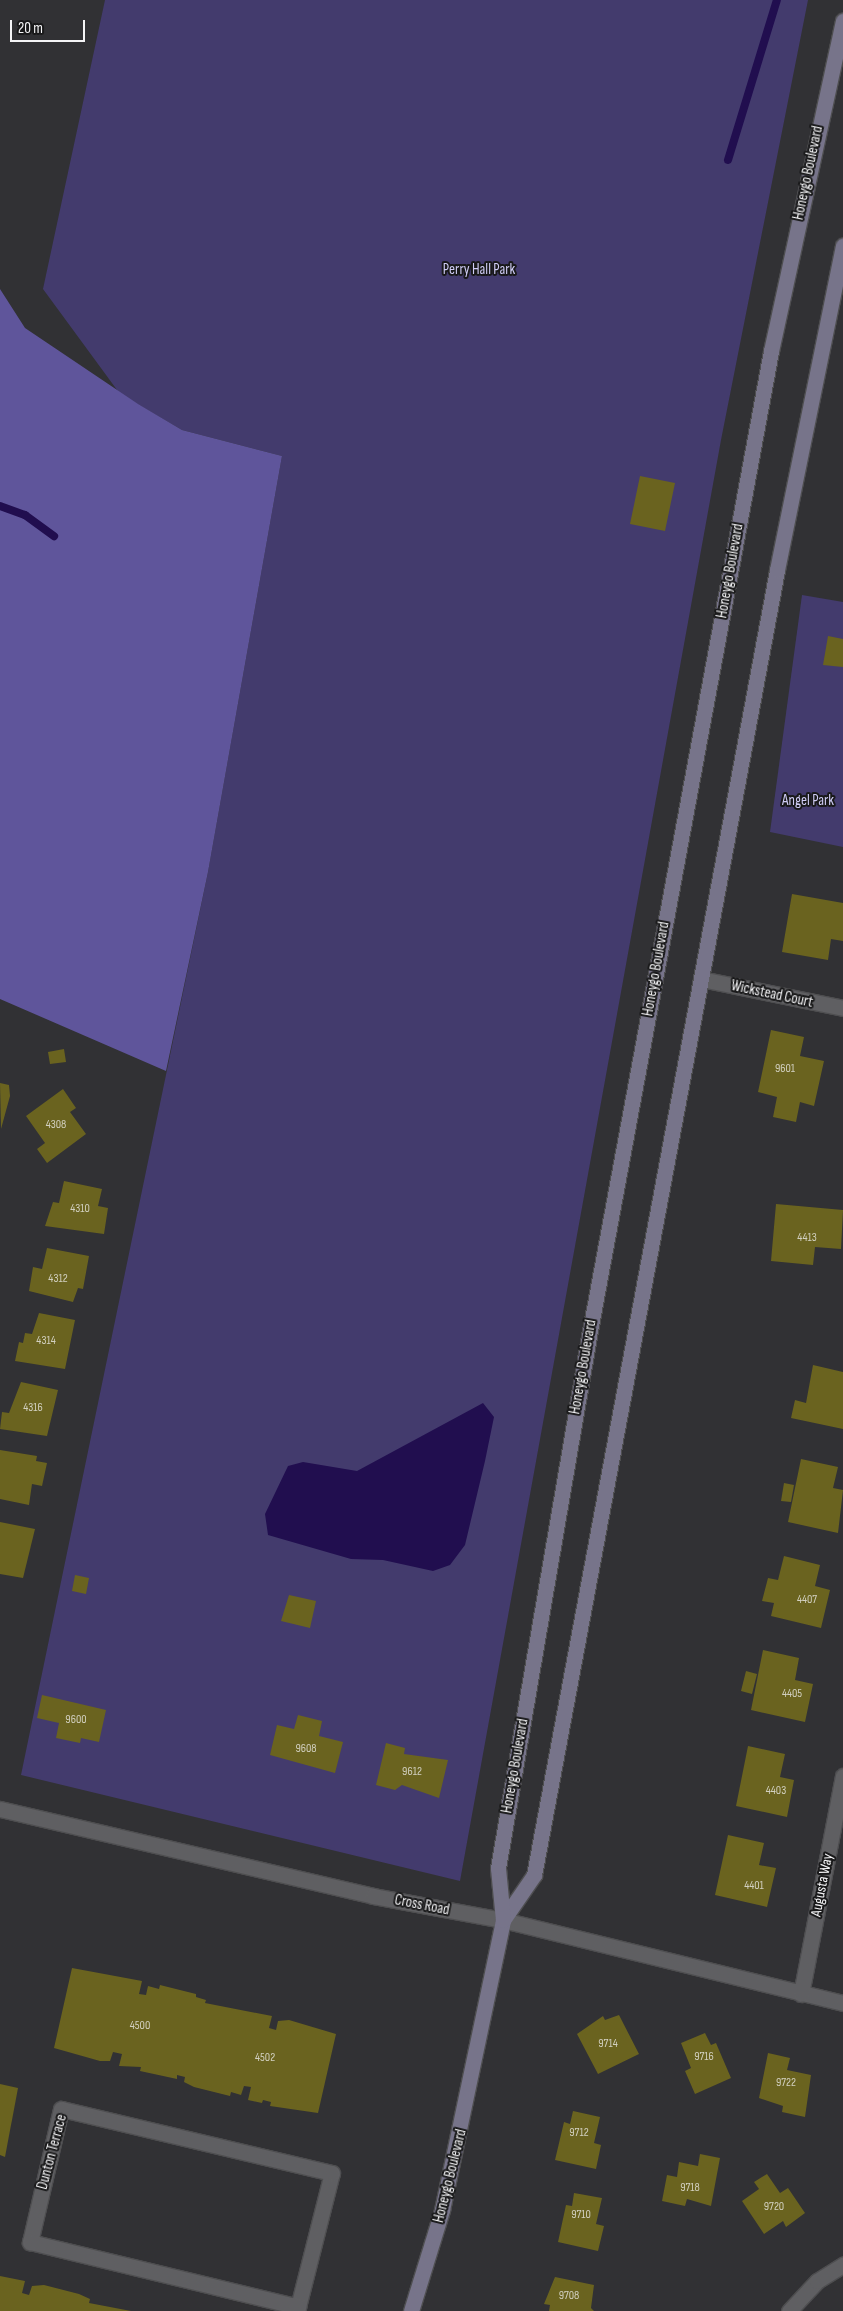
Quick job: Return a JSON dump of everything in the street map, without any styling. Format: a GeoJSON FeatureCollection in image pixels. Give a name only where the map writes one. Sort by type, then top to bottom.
{"type":"FeatureCollection","features":[{"type":"Feature","properties":{"kind":"main road","name":"Honeygo Boulevard"},"geometry":{"type":"LineString","coordinates":[[410,2311],[445,2201],[503,1920],[498,1868],[590,1326],[771,351],[843,22]]}},
{"type":"Feature","properties":{"kind":"main road","name":"Honeygo Boulevard"},"geometry":{"type":"LineString","coordinates":[[503,1920],[534,1875],[701,979],[843,246]]}},
{"type":"Feature","properties":{"kind":"street","name":"Wickstead Court"},"geometry":{"type":"LineString","coordinates":[[701,979],[843,1008]]}},
{"type":"Feature","properties":{"kind":"street","name":"Augusta Way"},"geometry":{"type":"LineString","coordinates":[[801,1994],[843,1776]]}},
{"type":"Feature","properties":{"kind":"street","name":"Cross Road"},"geometry":{"type":"LineString","coordinates":[[0,1809],[392,1900],[503,1920],[843,2003]]}},
{"type":"Feature","properties":{"kind":"street","name":"Dunton Terrace"},"geometry":{"type":"LineString","coordinates":[[61,2109],[332,2173],[297,2309],[30,2242],[61,2109]]}},
{"type":"Feature","properties":{"kind":"street"},"geometry":{"type":"LineString","coordinates":[[789,2311],[817,2281],[843,2265]]}},
{"type":"Feature","properties":{"kind":"green space","name":"Perry Hall Park"},"geometry":{"type":"Polygon","coordinates":[[[105,0],[808,0],[721,440],[460,1881],[21,1775],[208,872],[282,456],[182,430],[120,394],[43,289],[105,0]]]}},
{"type":"Feature","properties":{"kind":"green space","name":"Angel Park"},"geometry":{"type":"Polygon","coordinates":[[[802,595],[843,602],[843,847],[770,832],[802,595]]]}},
{"type":"Feature","properties":{"kind":"shaded area"},"geometry":{"type":"Polygon","coordinates":[[[0,289],[25,328],[138,404],[182,430],[282,456],[208,872],[166,1071],[0,999],[0,289]]]}},
{"type":"Feature","properties":{"kind":"shaded area"},"geometry":{"type":"Polygon","coordinates":[[[483,1403],[494,1417],[465,1545],[450,1565],[433,1571],[383,1560],[351,1559],[268,1535],[265,1514],[288,1466],[303,1462],[357,1471],[483,1403]]]}},
{"type":"Feature","properties":{"kind":"building"},"geometry":{"type":"Polygon","coordinates":[[[640,476],[675,483],[665,531],[630,524],[640,476]]]}},
{"type":"Feature","properties":{"kind":"building"},"geometry":{"type":"Polygon","coordinates":[[[828,636],[843,639],[843,667],[823,665],[828,636]]]}},
{"type":"Feature","properties":{"kind":"building"},"geometry":{"type":"Polygon","coordinates":[[[792,894],[843,903],[843,941],[831,939],[828,960],[782,952],[792,894]]]}},
{"type":"Feature","properties":{"kind":"building"},"geometry":{"type":"Polygon","coordinates":[[[771,1030],[804,1037],[800,1056],[824,1061],[814,1106],[800,1102],[796,1122],[773,1117],[777,1097],[758,1092],[771,1030]]]}},
{"type":"Feature","properties":{"kind":"building"},"geometry":{"type":"Polygon","coordinates":[[[64,1049],[66,1062],[50,1064],[48,1052],[64,1049]]]}},
{"type":"Feature","properties":{"kind":"building"},"geometry":{"type":"Polygon","coordinates":[[[0,1083],[9,1085],[10,1096],[1,1129],[0,1083]]]}},
{"type":"Feature","properties":{"kind":"building"},"geometry":{"type":"Polygon","coordinates":[[[63,1089],[76,1108],[70,1112],[86,1134],[47,1163],[37,1149],[45,1143],[26,1116],[63,1089]]]}},
{"type":"Feature","properties":{"kind":"building"},"geometry":{"type":"Polygon","coordinates":[[[64,1181],[102,1189],[98,1206],[108,1208],[104,1234],[45,1226],[53,1202],[59,1203],[64,1181]]]}},
{"type":"Feature","properties":{"kind":"building"},"geometry":{"type":"Polygon","coordinates":[[[776,1204],[843,1210],[841,1249],[815,1247],[813,1265],[771,1261],[776,1204]]]}},
{"type":"Feature","properties":{"kind":"building"},"geometry":{"type":"Polygon","coordinates":[[[47,1248],[89,1256],[83,1289],[78,1288],[73,1302],[29,1291],[33,1267],[42,1269],[47,1248]]]}},
{"type":"Feature","properties":{"kind":"building"},"geometry":{"type":"Polygon","coordinates":[[[39,1313],[75,1320],[65,1369],[15,1361],[19,1342],[23,1343],[25,1333],[32,1334],[39,1313]]]}},
{"type":"Feature","properties":{"kind":"building"},"geometry":{"type":"Polygon","coordinates":[[[813,1365],[843,1372],[843,1429],[791,1418],[795,1400],[806,1403],[813,1365]]]}},
{"type":"Feature","properties":{"kind":"building"},"geometry":{"type":"Polygon","coordinates":[[[21,1382],[58,1390],[47,1436],[0,1429],[2,1412],[9,1413],[21,1382]]]}},
{"type":"Feature","properties":{"kind":"building"},"geometry":{"type":"Polygon","coordinates":[[[0,1450],[37,1456],[36,1461],[47,1463],[42,1486],[32,1484],[29,1505],[0,1499],[0,1450]]]}},
{"type":"Feature","properties":{"kind":"building"},"geometry":{"type":"Polygon","coordinates":[[[801,1459],[838,1467],[833,1488],[843,1490],[838,1533],[788,1522],[801,1459]]]}},
{"type":"Feature","properties":{"kind":"building"},"geometry":{"type":"Polygon","coordinates":[[[784,1483],[794,1485],[791,1502],[781,1501],[784,1483]]]}},
{"type":"Feature","properties":{"kind":"building"},"geometry":{"type":"Polygon","coordinates":[[[0,1522],[35,1529],[23,1578],[0,1574],[0,1522]]]}},
{"type":"Feature","properties":{"kind":"building"},"geometry":{"type":"Polygon","coordinates":[[[784,1556],[820,1565],[815,1586],[830,1590],[821,1628],[771,1616],[774,1603],[762,1601],[768,1578],[778,1580],[784,1556]]]}},
{"type":"Feature","properties":{"kind":"building"},"geometry":{"type":"Polygon","coordinates":[[[75,1575],[89,1578],[86,1594],[72,1591],[75,1575]]]}},
{"type":"Feature","properties":{"kind":"building"},"geometry":{"type":"Polygon","coordinates":[[[289,1595],[316,1601],[310,1628],[281,1621],[289,1595]]]}},
{"type":"Feature","properties":{"kind":"building"},"geometry":{"type":"Polygon","coordinates":[[[763,1650],[799,1658],[795,1680],[813,1684],[805,1722],[751,1710],[763,1650]]]}},
{"type":"Feature","properties":{"kind":"building"},"geometry":{"type":"Polygon","coordinates":[[[746,1671],[757,1674],[752,1694],[741,1691],[746,1671]]]}},
{"type":"Feature","properties":{"kind":"building"},"geometry":{"type":"Polygon","coordinates":[[[42,1695],[106,1710],[99,1742],[81,1738],[80,1743],[56,1738],[59,1723],[37,1718],[42,1695]]]}},
{"type":"Feature","properties":{"kind":"building"},"geometry":{"type":"Polygon","coordinates":[[[298,1715],[322,1721],[319,1736],[343,1742],[335,1773],[270,1755],[277,1725],[294,1729],[298,1715]]]}},
{"type":"Feature","properties":{"kind":"building"},"geometry":{"type":"Polygon","coordinates":[[[386,1743],[405,1748],[404,1754],[448,1760],[439,1798],[402,1785],[395,1790],[376,1785],[386,1743]]]}},
{"type":"Feature","properties":{"kind":"building"},"geometry":{"type":"Polygon","coordinates":[[[748,1746],[785,1754],[780,1777],[794,1780],[787,1817],[736,1806],[748,1746]]]}},
{"type":"Feature","properties":{"kind":"building"},"geometry":{"type":"Polygon","coordinates":[[[728,1835],[764,1843],[759,1865],[776,1868],[767,1907],[715,1895],[728,1835]]]}},
{"type":"Feature","properties":{"kind":"building"},"geometry":{"type":"Polygon","coordinates":[[[72,1968],[142,1981],[139,1994],[146,1995],[148,1986],[159,1989],[160,1985],[196,1994],[196,1997],[206,2000],[205,2003],[272,2016],[269,2028],[276,2030],[278,2021],[289,2020],[336,2034],[318,2113],[270,2106],[271,2102],[263,2100],[262,2103],[248,2100],[251,2087],[244,2086],[241,2095],[231,2092],[230,2096],[194,2087],[184,2082],[185,2077],[177,2075],[177,2079],[140,2071],[141,2067],[119,2066],[122,2054],[113,2052],[110,2061],[100,2061],[54,2048],[72,1968]]]}},
{"type":"Feature","properties":{"kind":"building"},"geometry":{"type":"Polygon","coordinates":[[[619,2015],[639,2054],[598,2074],[577,2034],[603,2016],[605,2020],[619,2015]]]}},
{"type":"Feature","properties":{"kind":"building"},"geometry":{"type":"Polygon","coordinates":[[[705,2033],[711,2045],[716,2043],[731,2078],[695,2094],[685,2071],[691,2068],[681,2043],[705,2033]]]}},
{"type":"Feature","properties":{"kind":"building"},"geometry":{"type":"Polygon","coordinates":[[[768,2053],[790,2058],[787,2070],[811,2075],[805,2117],[782,2112],[783,2106],[759,2098],[768,2053]]]}},
{"type":"Feature","properties":{"kind":"building"},"geometry":{"type":"Polygon","coordinates":[[[0,2084],[18,2088],[5,2157],[0,2155],[0,2084]]]}},
{"type":"Feature","properties":{"kind":"building"},"geometry":{"type":"Polygon","coordinates":[[[573,2111],[600,2117],[594,2143],[601,2145],[596,2169],[555,2160],[564,2122],[570,2124],[573,2111]]]}},
{"type":"Feature","properties":{"kind":"building"},"geometry":{"type":"Polygon","coordinates":[[[700,2154],[720,2158],[711,2206],[687,2199],[685,2206],[662,2201],[667,2175],[677,2177],[679,2162],[698,2166],[700,2154]]]}},
{"type":"Feature","properties":{"kind":"building"},"geometry":{"type":"Polygon","coordinates":[[[767,2174],[780,2193],[788,2188],[805,2213],[786,2227],[783,2221],[764,2234],[742,2201],[759,2189],[754,2182],[767,2174]]]}},
{"type":"Feature","properties":{"kind":"building"},"geometry":{"type":"Polygon","coordinates":[[[574,2193],[602,2198],[596,2224],[604,2226],[598,2251],[558,2242],[566,2205],[572,2206],[574,2193]]]}},
{"type":"Feature","properties":{"kind":"building"},"geometry":{"type":"Polygon","coordinates":[[[0,2276],[25,2281],[22,2293],[29,2295],[32,2286],[44,2285],[79,2294],[90,2299],[89,2303],[131,2311],[0,2311],[0,2276]]]}},
{"type":"Feature","properties":{"kind":"building"},"geometry":{"type":"Polygon","coordinates":[[[555,2277],[594,2285],[591,2308],[594,2311],[549,2311],[550,2305],[544,2304],[555,2277]]]}},
{"type":"Feature","properties":{"kind":"waterway"},"geometry":{"type":"LineString","coordinates":[[728,160],[777,0]]}},
{"type":"Feature","properties":{"kind":"waterway"},"geometry":{"type":"LineString","coordinates":[[0,506],[25,515],[54,536]]}}]}
